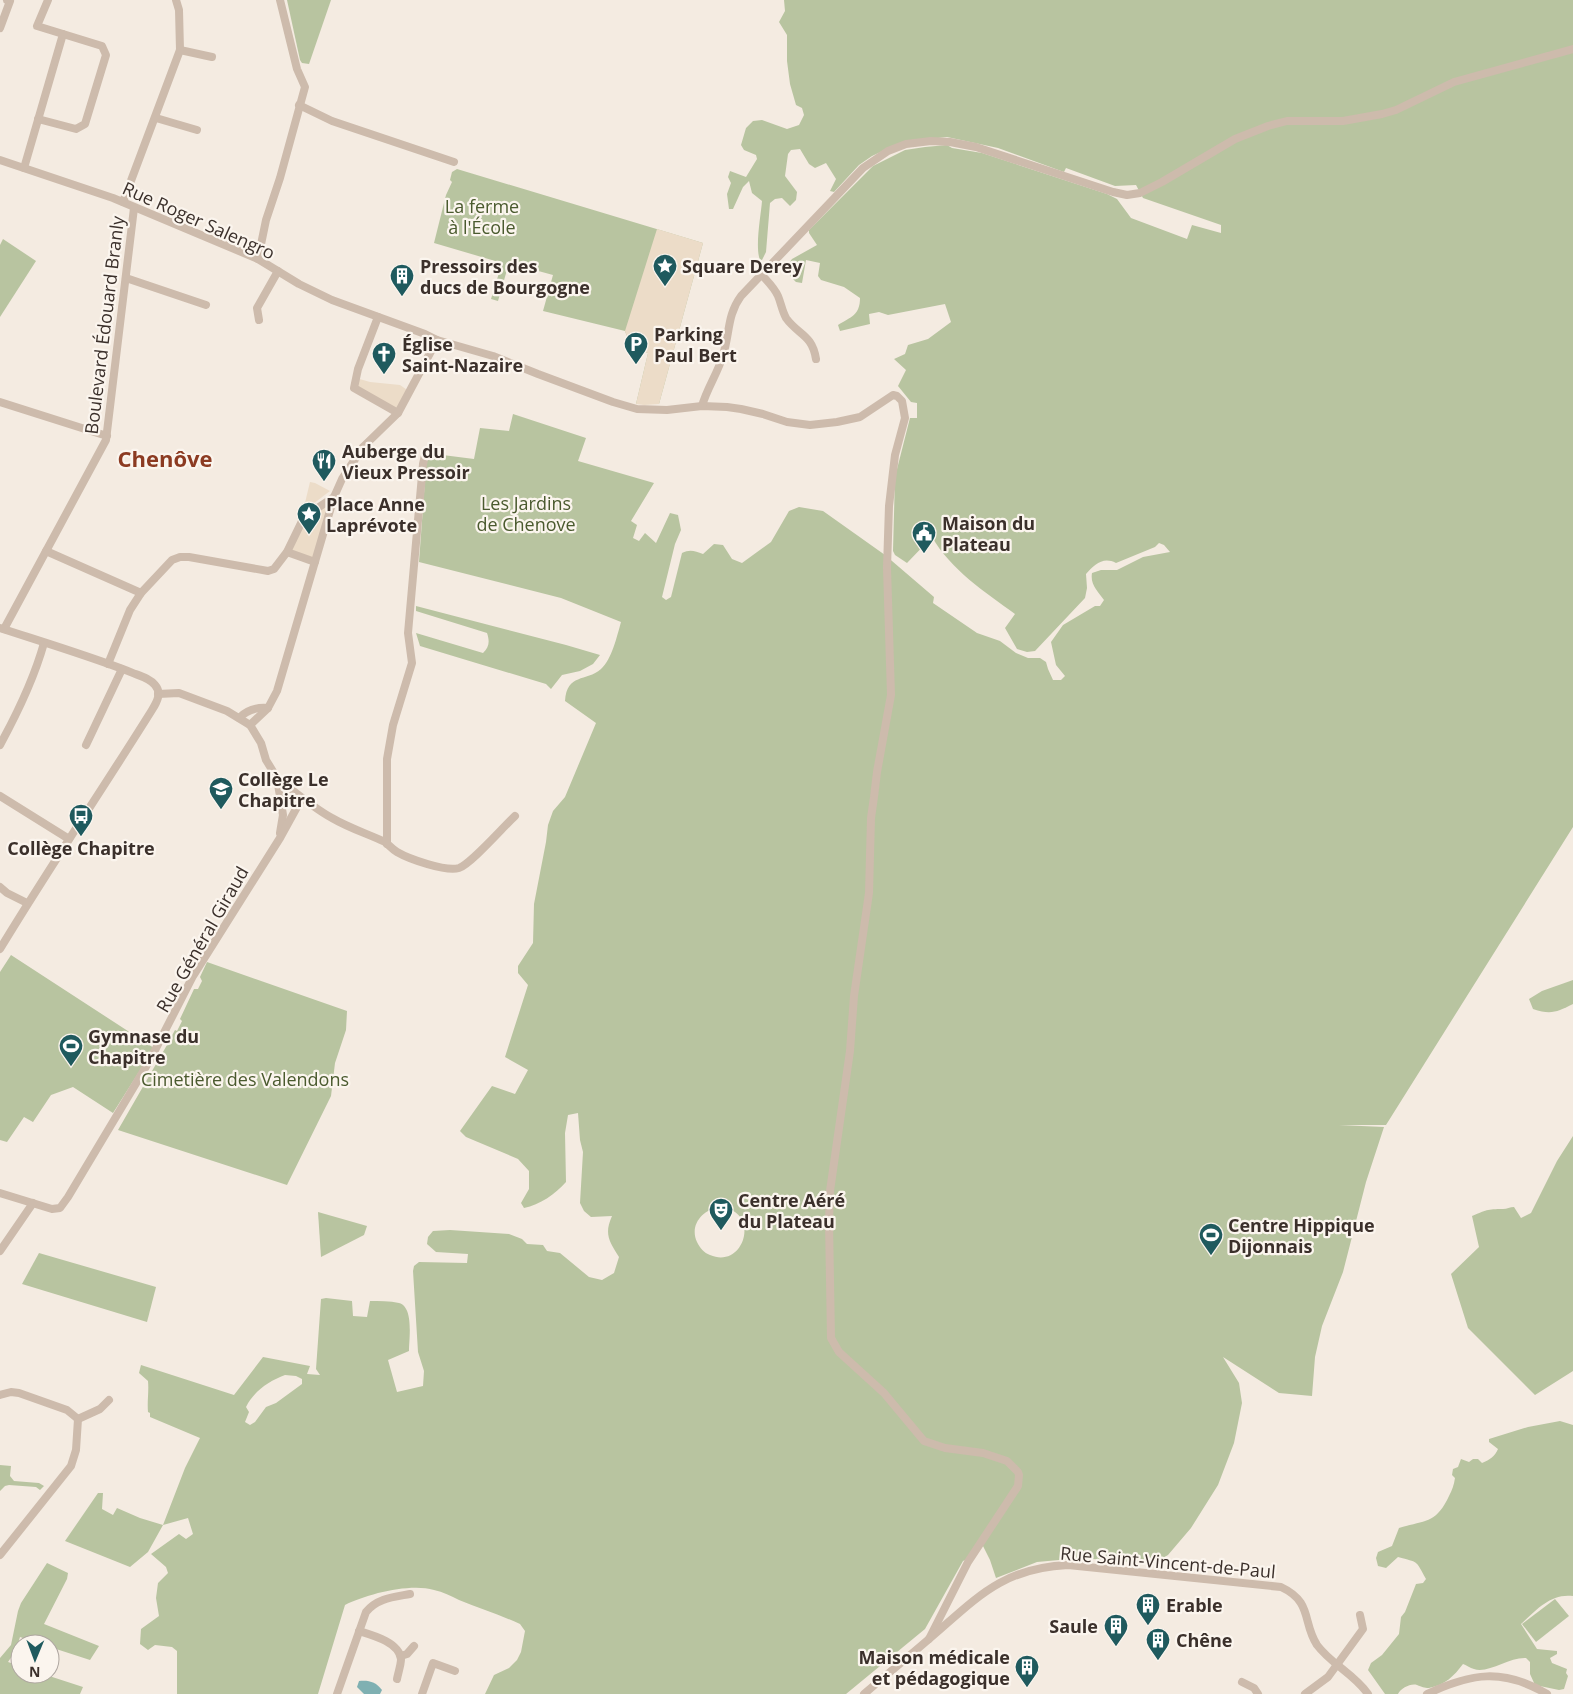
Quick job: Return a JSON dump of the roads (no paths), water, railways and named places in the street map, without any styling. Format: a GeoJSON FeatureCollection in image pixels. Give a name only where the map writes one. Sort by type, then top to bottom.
{"type":"FeatureCollection","features":[{"type":"Feature","properties":{"kind":"street"},"geometry":{"type":"LineString","coordinates":[[0,28],[10,1],[7,0]]}},
{"type":"Feature","properties":{"kind":"street"},"geometry":{"type":"LineString","coordinates":[[38,119],[76,129],[85,124],[106,55],[102,46],[37,26],[48,0]]}},
{"type":"Feature","properties":{"kind":"street"},"geometry":{"type":"LineString","coordinates":[[123,202],[180,50],[176,0]]}},
{"type":"Feature","properties":{"kind":"street"},"geometry":{"type":"LineString","coordinates":[[258,259],[266,220],[280,178],[305,87],[296,69],[280,0]]}},
{"type":"Feature","properties":{"kind":"street"},"geometry":{"type":"LineString","coordinates":[[24,168],[63,34]]}},
{"type":"Feature","properties":{"kind":"street"},"geometry":{"type":"LineString","coordinates":[[702,406],[723,356],[732,311],[741,296],[863,168],[881,155],[906,144],[932,141],[976,147],[1121,194],[1140,193],[1235,139],[1268,126],[1287,121],[1344,121],[1382,114],[1396,110],[1454,82],[1573,49]]}},
{"type":"Feature","properties":{"kind":"street"},"geometry":{"type":"LineString","coordinates":[[180,50],[212,57]]}},
{"type":"Feature","properties":{"kind":"street"},"geometry":{"type":"LineString","coordinates":[[300,105],[332,121],[454,162]]}},
{"type":"Feature","properties":{"kind":"street"},"geometry":{"type":"LineString","coordinates":[[156,118],[197,130]]}},
{"type":"Feature","properties":{"kind":"street","name":"Rue Roger Salengro"},"geometry":{"type":"LineString","coordinates":[[0,160],[123,202],[258,259],[332,300],[437,340],[493,356],[613,402],[637,408],[667,410],[702,406],[741,409],[787,422],[810,425],[860,417],[870,412],[889,396],[895,395],[900,397],[905,418],[892,470],[887,554],[892,696],[871,818],[869,893],[854,996],[850,1052],[830,1191],[831,1338],[839,1352],[884,1393],[924,1441],[945,1448],[983,1453],[1007,1461],[1020,1475],[1018,1486],[968,1562],[929,1639]]}},
{"type":"Feature","properties":{"kind":"street","name":"Boulevard Édouard Branly"},"geometry":{"type":"LineString","coordinates":[[2,629],[106,440],[134,208]]}},
{"type":"Feature","properties":{"kind":"street"},"geometry":{"type":"LineString","coordinates":[[259,320],[256,308],[278,271]]}},
{"type":"Feature","properties":{"kind":"street"},"geometry":{"type":"LineString","coordinates":[[760,274],[777,293],[788,321],[808,338],[815,350],[816,358]]}},
{"type":"Feature","properties":{"kind":"street"},"geometry":{"type":"LineString","coordinates":[[126,278],[206,305]]}},
{"type":"Feature","properties":{"kind":"street"},"geometry":{"type":"LineString","coordinates":[[378,317],[358,370],[354,388],[398,413]]}},
{"type":"Feature","properties":{"kind":"street"},"geometry":{"type":"LineString","coordinates":[[158,694],[179,693],[227,710],[250,726],[268,708],[276,691],[334,497],[342,479],[363,447],[398,413],[437,340]]}},
{"type":"Feature","properties":{"kind":"street"},"geometry":{"type":"LineString","coordinates":[[0,402],[107,436]]}},
{"type":"Feature","properties":{"kind":"street"},"geometry":{"type":"LineString","coordinates":[[387,844],[387,759],[393,725],[412,663],[408,633],[423,464],[426,451]]}},
{"type":"Feature","properties":{"kind":"street"},"geometry":{"type":"LineString","coordinates":[[108,664],[130,610],[141,593],[172,560],[189,556],[268,571],[274,568],[286,552],[304,517],[334,497]]}},
{"type":"Feature","properties":{"kind":"street"},"geometry":{"type":"LineString","coordinates":[[46,551],[141,593]]}},
{"type":"Feature","properties":{"kind":"street"},"geometry":{"type":"LineString","coordinates":[[286,552],[315,562]]}},
{"type":"Feature","properties":{"kind":"street"},"geometry":{"type":"LineString","coordinates":[[0,948],[27,903],[103,789],[157,702],[158,694],[156,685],[122,669],[2,629]]}},
{"type":"Feature","properties":{"kind":"street"},"geometry":{"type":"LineString","coordinates":[[0,745],[19,709],[38,664],[44,643]]}},
{"type":"Feature","properties":{"kind":"street"},"geometry":{"type":"LineString","coordinates":[[86,745],[122,669]]}},
{"type":"Feature","properties":{"kind":"street"},"geometry":{"type":"LineString","coordinates":[[239,718],[244,713],[259,707],[268,708]]}},
{"type":"Feature","properties":{"kind":"street","name":"Rue Général Giraud"},"geometry":{"type":"LineString","coordinates":[[250,726],[261,742],[266,760],[277,778],[283,814],[280,838]]}},
{"type":"Feature","properties":{"kind":"street"},"geometry":{"type":"LineString","coordinates":[[277,778],[302,798],[334,819],[387,844],[396,851],[434,866],[450,869],[459,868],[469,861],[515,816]]}},
{"type":"Feature","properties":{"kind":"street"},"geometry":{"type":"LineString","coordinates":[[0,796],[69,839]]}},
{"type":"Feature","properties":{"kind":"street","name":"Rue Général Giraud"},"geometry":{"type":"LineString","coordinates":[[0,1193],[52,1209],[60,1208],[150,1060],[193,976],[280,838],[302,798]]}},
{"type":"Feature","properties":{"kind":"street"},"geometry":{"type":"LineString","coordinates":[[0,887],[7,893],[27,903]]}},
{"type":"Feature","properties":{"kind":"street"},"geometry":{"type":"LineString","coordinates":[[0,1251],[33,1203]]}},
{"type":"Feature","properties":{"kind":"street"},"geometry":{"type":"LineString","coordinates":[[0,1395],[19,1393],[67,1410],[78,1419]]}},
{"type":"Feature","properties":{"kind":"street"},"geometry":{"type":"LineString","coordinates":[[78,1419],[100,1409],[109,1400]]}},
{"type":"Feature","properties":{"kind":"street"},"geometry":{"type":"LineString","coordinates":[[0,1555],[71,1466],[76,1450],[78,1419]]}},
{"type":"Feature","properties":{"kind":"street","name":"Rue Saint-Vincent-de-Paul"},"geometry":{"type":"LineString","coordinates":[[864,1694],[991,1587],[1021,1572],[1068,1565],[1281,1587],[1290,1591],[1301,1602],[1317,1644],[1337,1664],[1356,1679],[1368,1694]]}},
{"type":"Feature","properties":{"kind":"street"},"geometry":{"type":"LineString","coordinates":[[337,1694],[366,1612],[379,1601],[410,1594]]}},
{"type":"Feature","properties":{"kind":"street"},"geometry":{"type":"LineString","coordinates":[[1305,1694],[1328,1677],[1363,1628],[1360,1615]]}},
{"type":"Feature","properties":{"kind":"street"},"geometry":{"type":"LineString","coordinates":[[359,1631],[387,1641],[401,1656]]}},
{"type":"Feature","properties":{"kind":"street"},"geometry":{"type":"LineString","coordinates":[[401,1656],[407,1654],[414,1646]]}},
{"type":"Feature","properties":{"kind":"street"},"geometry":{"type":"LineString","coordinates":[[397,1679],[401,1656]]}},
{"type":"Feature","properties":{"kind":"street"},"geometry":{"type":"LineString","coordinates":[[422,1694],[433,1664],[456,1671]]}},
{"type":"Feature","properties":{"kind":"street"},"geometry":{"type":"LineString","coordinates":[[1426,1694],[1457,1681],[1478,1676],[1492,1676],[1523,1683],[1547,1694]]}},
{"type":"Feature","properties":{"kind":"street"},"geometry":{"type":"LineString","coordinates":[[1242,1682],[1254,1688],[1258,1694]]}},
{"type":"Feature","properties":{"kind":"water"},"geometry":{"type":"Polygon","coordinates":[[[359,1681],[375,1683],[382,1690],[380,1694],[364,1694],[357,1687],[359,1681]]]}},
{"type":"Feature","properties":{"kind":"place","name":"Square Derey"},"geometry":{"type":"Point","coordinates":[665,287]}},
{"type":"Feature","properties":{"kind":"place","name":"Pressoirs des ducs de Bourgogne"},"geometry":{"type":"Point","coordinates":[402,297]}},
{"type":"Feature","properties":{"kind":"place","name":"Parking Paul Bert"},"geometry":{"type":"Point","coordinates":[636,365]}},
{"type":"Feature","properties":{"kind":"place","name":"Église Saint-Nazaire"},"geometry":{"type":"Point","coordinates":[384,375]}},
{"type":"Feature","properties":{"kind":"place","name":"Auberge du Vieux Pressoir"},"geometry":{"type":"Point","coordinates":[324,482]}},
{"type":"Feature","properties":{"kind":"place","name":"Place Anne Laprévote"},"geometry":{"type":"Point","coordinates":[309,535]}},
{"type":"Feature","properties":{"kind":"place","name":"Maison du Plateau"},"geometry":{"type":"Point","coordinates":[924,554]}},
{"type":"Feature","properties":{"kind":"place","name":"Collège Le Chapitre"},"geometry":{"type":"Point","coordinates":[221,810]}},
{"type":"Feature","properties":{"kind":"place","name":"Collège Chapitre"},"geometry":{"type":"Point","coordinates":[81,837]}},
{"type":"Feature","properties":{"kind":"place","name":"Gymnase du Chapitre"},"geometry":{"type":"Point","coordinates":[71,1067]}},
{"type":"Feature","properties":{"kind":"place","name":"Centre Aéré du Plateau"},"geometry":{"type":"Point","coordinates":[721,1231]}},
{"type":"Feature","properties":{"kind":"place","name":"Centre Hippique Dijonnais"},"geometry":{"type":"Point","coordinates":[1211,1256]}},
{"type":"Feature","properties":{"kind":"place","name":"Erable"},"geometry":{"type":"Point","coordinates":[1148,1626]}},
{"type":"Feature","properties":{"kind":"place","name":"Saule"},"geometry":{"type":"Point","coordinates":[1116,1647]}},
{"type":"Feature","properties":{"kind":"place","name":"Chêne"},"geometry":{"type":"Point","coordinates":[1158,1661]}},
{"type":"Feature","properties":{"kind":"place","name":"Maison médicale et pédagogique"},"geometry":{"type":"Point","coordinates":[1027,1688]}},
{"type":"Feature","properties":{"kind":"district","name":"Chenôve"},"geometry":{"type":"Point","coordinates":[165,458]}},
{"type":"Feature","properties":{"kind":"park label","name":"La ferme à l'École"},"geometry":{"type":"Point","coordinates":[482,216]}},
{"type":"Feature","properties":{"kind":"park label","name":"Les Jardins de Chenove"},"geometry":{"type":"Point","coordinates":[526,513]}},
{"type":"Feature","properties":{"kind":"park label","name":"Cimetière des Valendons"},"geometry":{"type":"Point","coordinates":[245,1079]}}]}
